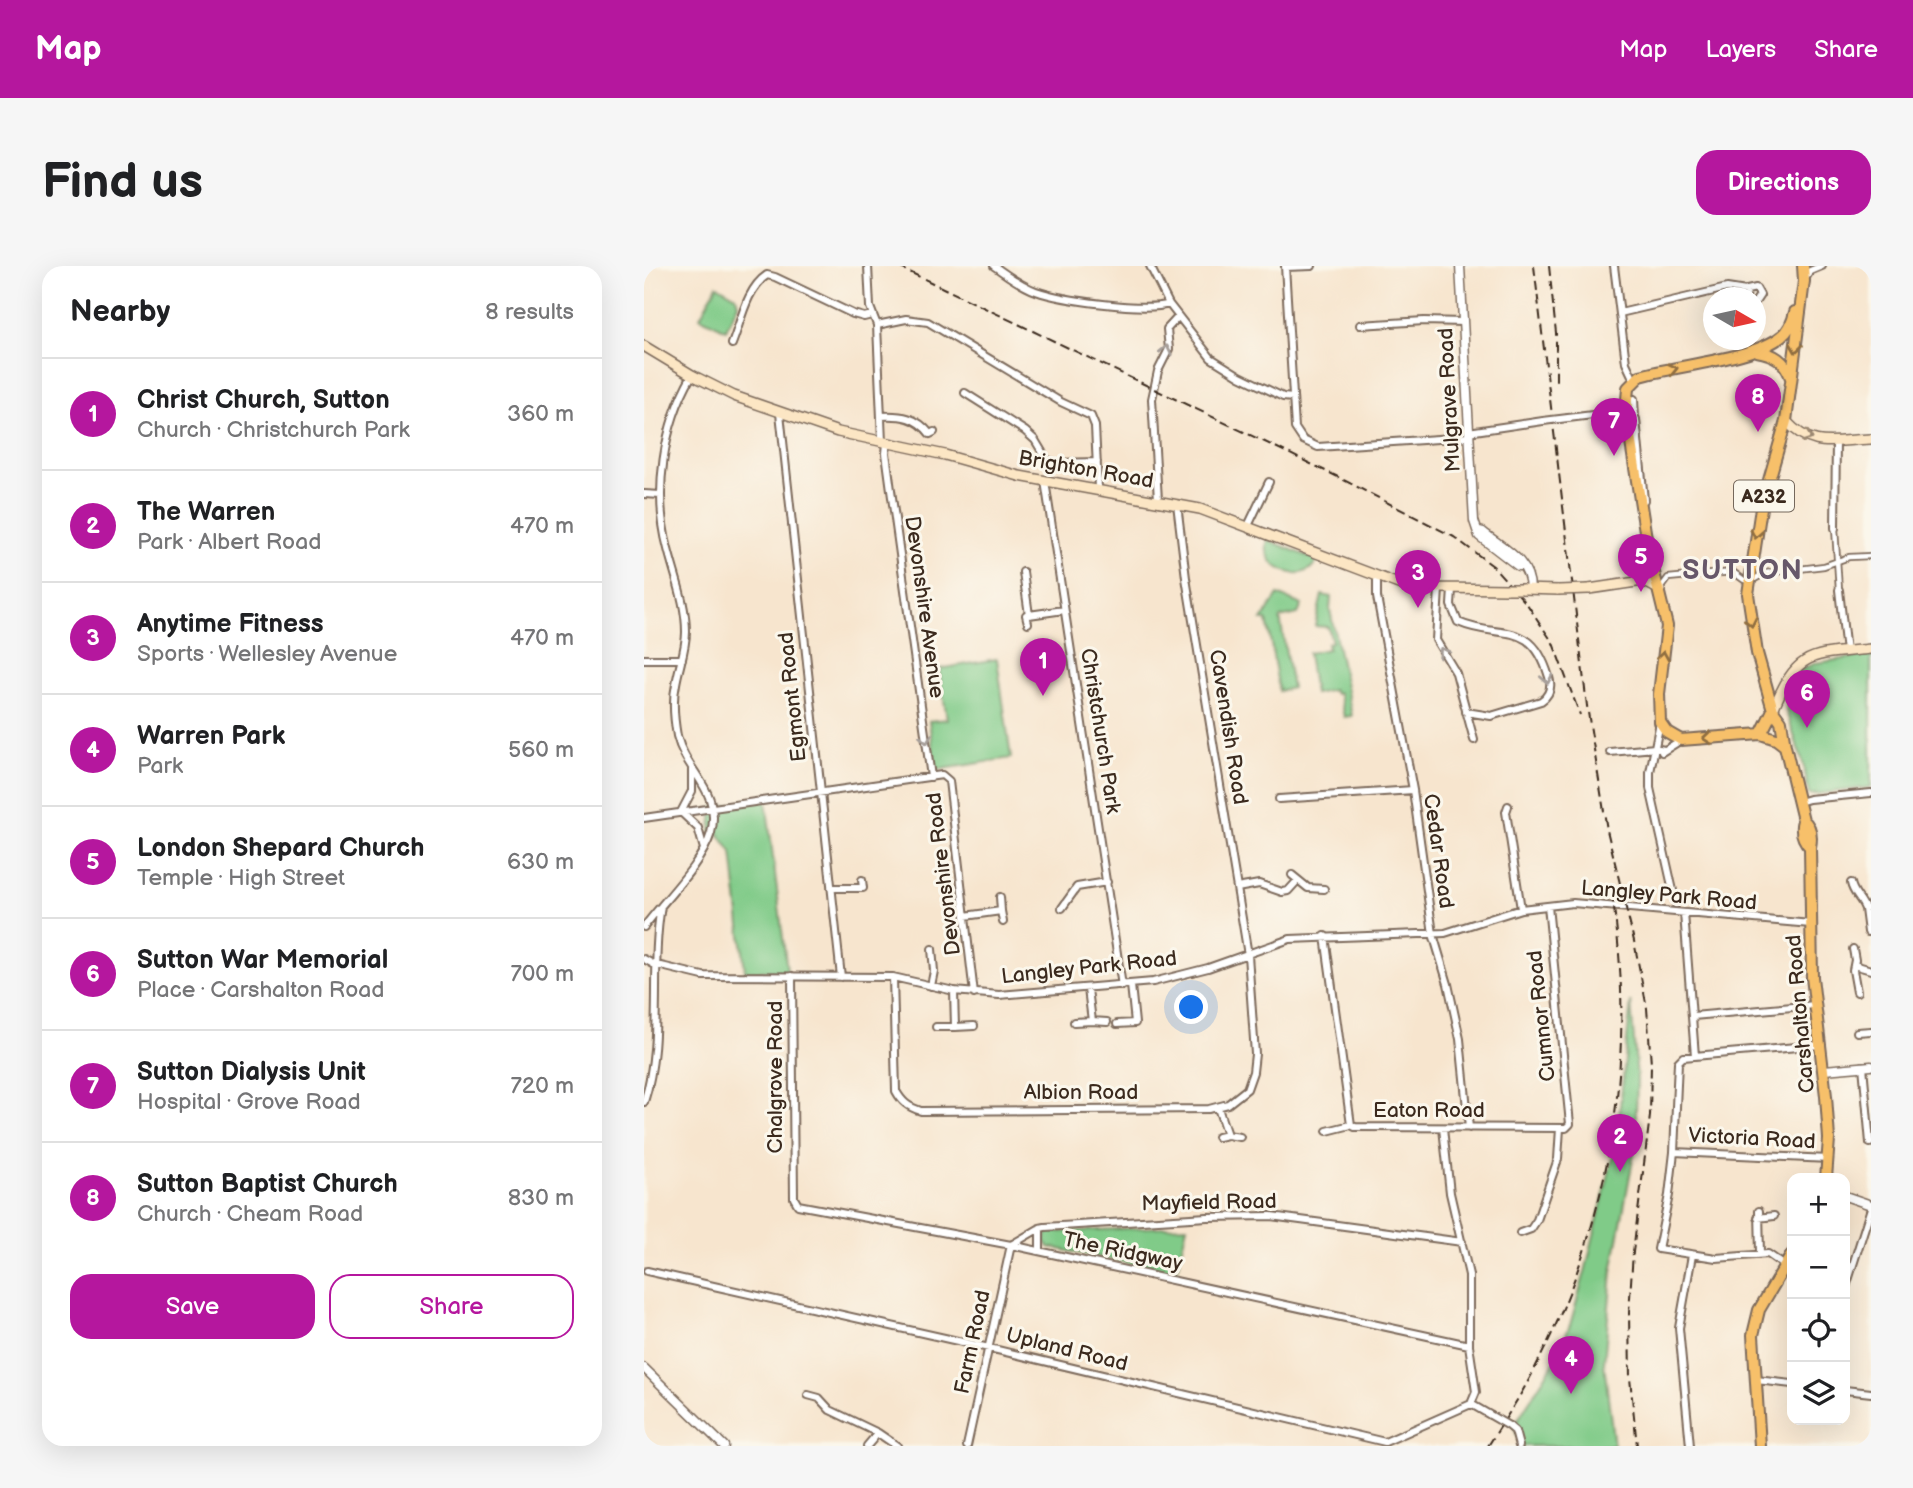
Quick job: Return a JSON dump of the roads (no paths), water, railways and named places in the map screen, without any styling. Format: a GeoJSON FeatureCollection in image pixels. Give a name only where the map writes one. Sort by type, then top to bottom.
{"type":"FeatureCollection","features":[{"type":"Feature","properties":{"kind":"highway","name":"A232"},"geometry":{"type":"LineString","coordinates":[[1749,576],[1761,508],[1786,421],[1804,281],[1801,266]]}},
{"type":"Feature","properties":{"kind":"highway","name":"A232"},"geometry":{"type":"LineString","coordinates":[[1634,380],[1647,374],[1755,351],[1785,334],[1792,322],[1801,266]]}},
{"type":"Feature","properties":{"kind":"highway"},"geometry":{"type":"LineString","coordinates":[[1755,351],[1776,356],[1785,365],[1792,380]]}},
{"type":"Feature","properties":{"kind":"highway"},"geometry":{"type":"LineString","coordinates":[[1634,380],[1628,388],[1626,411],[1638,469],[1650,562],[1660,590],[1667,626],[1659,694],[1660,722],[1667,732],[1681,740],[1761,734],[1776,739],[1785,746]]}},
{"type":"Feature","properties":{"kind":"highway","name":"Carshalton Road"},"geometry":{"type":"LineString","coordinates":[[1749,576],[1751,627],[1773,710],[1781,721],[1803,820],[1808,824],[1812,838],[1812,977],[1824,1070],[1829,1159],[1827,1173]]}},
{"type":"Feature","properties":{"kind":"highway"},"geometry":{"type":"LineString","coordinates":[[1761,734],[1773,710]]}},
{"type":"Feature","properties":{"kind":"highway"},"geometry":{"type":"LineString","coordinates":[[1759,1446],[1752,1349],[1755,1321],[1763,1302],[1787,1263]]}},
{"type":"Feature","properties":{"kind":"main road","name":"Brighton Road"},"geometry":{"type":"LineString","coordinates":[[644,346],[734,396],[838,432],[1045,481],[1177,503],[1248,526],[1377,578],[1411,587],[1558,590],[1589,589],[1643,581]]}},
{"type":"Feature","properties":{"kind":"main road"},"geometry":{"type":"LineString","coordinates":[[1786,421],[1798,434],[1809,440],[1871,439]]}},
{"type":"Feature","properties":{"kind":"main road"},"geometry":{"type":"LineString","coordinates":[[1650,562],[1643,581],[1660,590]]}},
{"type":"Feature","properties":{"kind":"main road"},"geometry":{"type":"LineString","coordinates":[[1773,710],[1786,679],[1798,665],[1815,656],[1871,649]]}},
{"type":"Feature","properties":{"kind":"street"},"geometry":{"type":"LineString","coordinates":[[868,266],[871,311],[877,325],[906,319],[928,322],[1012,368],[1091,416],[1094,421],[1098,489]]}},
{"type":"Feature","properties":{"kind":"street"},"geometry":{"type":"LineString","coordinates":[[994,266],[1026,287],[1053,296],[1132,307],[1159,308],[1169,304]]}},
{"type":"Feature","properties":{"kind":"street"},"geometry":{"type":"LineString","coordinates":[[1150,266],[1169,304],[1215,362],[1272,392],[1293,398]]}},
{"type":"Feature","properties":{"kind":"street"},"geometry":{"type":"LineString","coordinates":[[1312,266],[1285,266],[1296,431],[1303,440],[1315,446],[1468,435],[1543,421],[1626,411],[1636,419]]}},
{"type":"Feature","properties":{"kind":"street","name":"Mulgrave Road"},"geometry":{"type":"LineString","coordinates":[[1460,266],[1474,521],[1479,531],[1521,561],[1529,575],[1526,589]]}},
{"type":"Feature","properties":{"kind":"street"},"geometry":{"type":"LineString","coordinates":[[1614,266],[1626,363],[1634,380]]}},
{"type":"Feature","properties":{"kind":"street"},"geometry":{"type":"LineString","coordinates":[[1804,281],[1810,271],[1822,266]]}},
{"type":"Feature","properties":{"kind":"street"},"geometry":{"type":"LineString","coordinates":[[732,344],[745,306],[760,280],[767,275],[775,276],[853,314],[864,317],[871,311]]}},
{"type":"Feature","properties":{"kind":"street"},"geometry":{"type":"LineString","coordinates":[[1620,313],[1703,294]]}},
{"type":"Feature","properties":{"kind":"street"},"geometry":{"type":"LineString","coordinates":[[1158,500],[1153,393],[1158,371],[1169,349],[1167,329],[1178,317]]}},
{"type":"Feature","properties":{"kind":"street"},"geometry":{"type":"LineString","coordinates":[[1360,325],[1463,322]]}},
{"type":"Feature","properties":{"kind":"street","name":"Devonshire Avenue"},"geometry":{"type":"LineString","coordinates":[[877,325],[881,416],[932,776]]}},
{"type":"Feature","properties":{"kind":"street"},"geometry":{"type":"LineString","coordinates":[[644,927],[705,851],[711,833],[713,807],[706,788],[678,740],[673,713],[687,633],[682,596],[667,546],[661,495],[673,418],[692,374]]}},
{"type":"Feature","properties":{"kind":"street"},"geometry":{"type":"LineString","coordinates":[[965,393],[1026,430],[1048,460],[1057,463],[1097,462]]}},
{"type":"Feature","properties":{"kind":"street"},"geometry":{"type":"LineString","coordinates":[[1634,399],[1638,469]]}},
{"type":"Feature","properties":{"kind":"street","name":"Egmont Road"},"geometry":{"type":"LineString","coordinates":[[780,413],[841,977]]}},
{"type":"Feature","properties":{"kind":"street"},"geometry":{"type":"LineString","coordinates":[[881,416],[911,418],[923,425],[930,434],[934,432]]}},
{"type":"Feature","properties":{"kind":"street"},"geometry":{"type":"LineString","coordinates":[[1836,441],[1836,561],[1846,652]]}},
{"type":"Feature","properties":{"kind":"street","name":"Christchurch Park"},"geometry":{"type":"LineString","coordinates":[[1045,481],[1122,986]]}},
{"type":"Feature","properties":{"kind":"street"},"geometry":{"type":"LineString","coordinates":[[1248,526],[1269,482]]}},
{"type":"Feature","properties":{"kind":"street"},"geometry":{"type":"LineString","coordinates":[[644,494],[661,495]]}},
{"type":"Feature","properties":{"kind":"street","name":"Cavendish Road"},"geometry":{"type":"LineString","coordinates":[[1177,503],[1186,578],[1248,955]]}},
{"type":"Feature","properties":{"kind":"street"},"geometry":{"type":"LineString","coordinates":[[1660,590],[1668,578],[1732,572],[1749,576],[1824,566],[1836,561],[1871,556]]}},
{"type":"Feature","properties":{"kind":"street"},"geometry":{"type":"LineString","coordinates":[[1023,572],[1021,585],[1028,623]]}},
{"type":"Feature","properties":{"kind":"street","name":"Cedar Road"},"geometry":{"type":"LineString","coordinates":[[1377,578],[1377,597],[1413,790],[1433,934],[1456,1019],[1469,1128]]}},
{"type":"Feature","properties":{"kind":"street"},"geometry":{"type":"LineString","coordinates":[[1439,589],[1436,640],[1457,674],[1474,740]]}},
{"type":"Feature","properties":{"kind":"street"},"geometry":{"type":"LineString","coordinates":[[1452,589],[1451,605],[1458,622],[1468,627],[1513,633],[1528,640],[1535,647],[1551,685],[1548,696],[1541,701],[1491,716],[1466,712]]}},
{"type":"Feature","properties":{"kind":"street"},"geometry":{"type":"LineString","coordinates":[[1026,615],[1065,610]]}},
{"type":"Feature","properties":{"kind":"street"},"geometry":{"type":"LineString","coordinates":[[644,659],[682,659]]}},
{"type":"Feature","properties":{"kind":"street"},"geometry":{"type":"LineString","coordinates":[[1660,722],[1650,772],[1650,788],[1676,904]]}},
{"type":"Feature","properties":{"kind":"street"},"geometry":{"type":"LineString","coordinates":[[1654,758],[1681,740]]}},
{"type":"Feature","properties":{"kind":"street"},"geometry":{"type":"LineString","coordinates":[[1610,752],[1655,748],[1664,750]]}},
{"type":"Feature","properties":{"kind":"street"},"geometry":{"type":"LineString","coordinates":[[692,768],[692,791],[681,812],[698,828],[705,851]]}},
{"type":"Feature","properties":{"kind":"street","name":"Devonshire Road"},"geometry":{"type":"LineString","coordinates":[[644,818],[942,775],[949,781],[974,994]]}},
{"type":"Feature","properties":{"kind":"street"},"geometry":{"type":"LineString","coordinates":[[1279,799],[1413,790]]}},
{"type":"Feature","properties":{"kind":"street"},"geometry":{"type":"LineString","coordinates":[[1799,802],[1871,793]]}},
{"type":"Feature","properties":{"kind":"street"},"geometry":{"type":"LineString","coordinates":[[1508,806],[1506,812],[1521,909]]}},
{"type":"Feature","properties":{"kind":"street"},"geometry":{"type":"LineString","coordinates":[[1237,888],[1259,884],[1288,891],[1295,877],[1308,888],[1324,889]]}},
{"type":"Feature","properties":{"kind":"street"},"geometry":{"type":"LineString","coordinates":[[1062,908],[1077,887],[1107,882]]}},
{"type":"Feature","properties":{"kind":"street"},"geometry":{"type":"LineString","coordinates":[[1851,883],[1853,892],[1868,908],[1868,932]]}},
{"type":"Feature","properties":{"kind":"street"},"geometry":{"type":"LineString","coordinates":[[831,888],[863,884],[873,887]]}},
{"type":"Feature","properties":{"kind":"street"},"geometry":{"type":"LineString","coordinates":[[1000,897],[1003,922]]}},
{"type":"Feature","properties":{"kind":"street","name":"Langley Park Road"},"geometry":{"type":"LineString","coordinates":[[644,960],[703,976],[893,977],[954,991],[999,995],[1131,985],[1188,974],[1290,939],[1433,934],[1457,930],[1521,909],[1548,906],[1596,904],[1811,925]]}},
{"type":"Feature","properties":{"kind":"street"},"geometry":{"type":"LineString","coordinates":[[644,1102],[653,1058],[656,939],[661,906]]}},
{"type":"Feature","properties":{"kind":"street","name":"Cumnor Road"},"geometry":{"type":"LineString","coordinates":[[1548,906],[1570,1124]]}},
{"type":"Feature","properties":{"kind":"street"},"geometry":{"type":"LineString","coordinates":[[965,916],[1001,911]]}},
{"type":"Feature","properties":{"kind":"street"},"geometry":{"type":"LineString","coordinates":[[1684,913],[1695,1056]]}},
{"type":"Feature","properties":{"kind":"street","name":"Eaton Road"},"geometry":{"type":"LineString","coordinates":[[1325,936],[1351,1125],[1566,1128],[1570,1124]]}},
{"type":"Feature","properties":{"kind":"street"},"geometry":{"type":"LineString","coordinates":[[931,986],[934,971],[932,949]]}},
{"type":"Feature","properties":{"kind":"street"},"geometry":{"type":"LineString","coordinates":[[1853,949],[1856,956],[1853,970],[1857,992]]}},
{"type":"Feature","properties":{"kind":"street"},"geometry":{"type":"LineString","coordinates":[[1227,1136],[1218,1108],[1247,1089],[1253,1072],[1255,1054],[1248,955]]}},
{"type":"Feature","properties":{"kind":"street"},"geometry":{"type":"LineString","coordinates":[[1854,965],[1871,970]]}},
{"type":"Feature","properties":{"kind":"street","name":"Chalgrove Road"},"geometry":{"type":"LineString","coordinates":[[792,976],[793,1177]]}},
{"type":"Feature","properties":{"kind":"street","name":"Albion Road"},"geometry":{"type":"LineString","coordinates":[[893,977],[896,1091],[903,1102],[914,1109],[1218,1108]]}},
{"type":"Feature","properties":{"kind":"street"},"geometry":{"type":"LineString","coordinates":[[1117,1024],[1138,1023],[1131,985]]}},
{"type":"Feature","properties":{"kind":"street"},"geometry":{"type":"LineString","coordinates":[[1088,989],[1092,1021]]}},
{"type":"Feature","properties":{"kind":"street"},"geometry":{"type":"LineString","coordinates":[[954,991],[954,1027]]}},
{"type":"Feature","properties":{"kind":"street"},"geometry":{"type":"LineString","coordinates":[[1693,1016],[1815,1005]]}},
{"type":"Feature","properties":{"kind":"street"},"geometry":{"type":"LineString","coordinates":[[1074,1022],[1107,1022]]}},
{"type":"Feature","properties":{"kind":"street"},"geometry":{"type":"LineString","coordinates":[[936,1027],[974,1026]]}},
{"type":"Feature","properties":{"kind":"street"},"geometry":{"type":"LineString","coordinates":[[1857,1032],[1871,1031]]}},
{"type":"Feature","properties":{"kind":"street"},"geometry":{"type":"LineString","coordinates":[[1785,1266],[1768,1254],[1716,1258],[1658,1249],[1670,1195],[1678,1062],[1683,1057],[1820,1045]]}},
{"type":"Feature","properties":{"kind":"street"},"geometry":{"type":"LineString","coordinates":[[1824,1070],[1867,1066],[1870,1143]]}},
{"type":"Feature","properties":{"kind":"street"},"geometry":{"type":"LineString","coordinates":[[1327,1130],[1351,1125]]}},
{"type":"Feature","properties":{"kind":"street"},"geometry":{"type":"LineString","coordinates":[[1443,1128],[1450,1193],[1469,1275],[1469,1345],[1476,1388],[1471,1404],[1515,1431],[1519,1446]]}},
{"type":"Feature","properties":{"kind":"street"},"geometry":{"type":"LineString","coordinates":[[1520,1233],[1531,1229],[1537,1220],[1558,1159],[1560,1128]]}},
{"type":"Feature","properties":{"kind":"street"},"geometry":{"type":"LineString","coordinates":[[1218,1137],[1240,1137]]}},
{"type":"Feature","properties":{"kind":"street","name":"Victoria Road"},"geometry":{"type":"LineString","coordinates":[[1674,1152],[1773,1154],[1829,1159]]}},
{"type":"Feature","properties":{"kind":"street","name":"The Ridgway"},"geometry":{"type":"LineString","coordinates":[[793,1177],[794,1198],[798,1205],[1040,1251],[1469,1345]]}},
{"type":"Feature","properties":{"kind":"street"},"geometry":{"type":"LineString","coordinates":[[1850,1198],[1871,1207],[1850,1274]]}},
{"type":"Feature","properties":{"kind":"street"},"geometry":{"type":"LineString","coordinates":[[1760,1254],[1758,1214],[1774,1216]]}},
{"type":"Feature","properties":{"kind":"street","name":"Mayfield Road"},"geometry":{"type":"LineString","coordinates":[[1011,1245],[1040,1228],[1207,1217],[1271,1216],[1462,1242]]}},
{"type":"Feature","properties":{"kind":"street"},"geometry":{"type":"LineString","coordinates":[[1040,1228],[1040,1251]]}},
{"type":"Feature","properties":{"kind":"street","name":"Farm Road"},"geometry":{"type":"LineString","coordinates":[[967,1446],[1011,1245]]}},
{"type":"Feature","properties":{"kind":"street"},"geometry":{"type":"LineString","coordinates":[[1690,1446],[1679,1328],[1692,1255]]}},
{"type":"Feature","properties":{"kind":"street","name":"Upland Road"},"geometry":{"type":"LineString","coordinates":[[647,1271],[989,1348],[1384,1444],[1471,1404]]}},
{"type":"Feature","properties":{"kind":"street"},"geometry":{"type":"LineString","coordinates":[[644,1368],[724,1446]]}},
{"type":"Feature","properties":{"kind":"street"},"geometry":{"type":"LineString","coordinates":[[1754,1380],[1787,1383]]}},
{"type":"Feature","properties":{"kind":"street"},"geometry":{"type":"LineString","coordinates":[[1850,1391],[1871,1393]]}},
{"type":"Feature","properties":{"kind":"street"},"geometry":{"type":"LineString","coordinates":[[808,1395],[819,1398],[830,1410],[878,1433],[897,1446]]}},
{"type":"Feature","properties":{"kind":"street"},"geometry":{"type":"LineString","coordinates":[[867,1446],[878,1433]]}},
{"type":"Feature","properties":{"kind":"railway"},"geometry":{"type":"LineString","coordinates":[[897,266],[1336,476],[1454,537],[1493,566],[1527,604],[1553,643],[1580,715]]}},
{"type":"Feature","properties":{"kind":"railway"},"geometry":{"type":"LineString","coordinates":[[1534,266],[1587,706],[1607,830],[1647,1008],[1651,1064],[1650,1116],[1633,1252],[1629,1313],[1630,1378],[1637,1446]]}},
{"type":"Feature","properties":{"kind":"railway"},"geometry":{"type":"LineString","coordinates":[[1549,266],[1556,333],[1556,381]]}},
{"type":"Feature","properties":{"kind":"railway"},"geometry":{"type":"LineString","coordinates":[[1488,1446],[1532,1375],[1563,1309],[1584,1251],[1600,1192],[1612,1132],[1619,1072],[1619,950],[1611,889]]}},
{"type":"Feature","properties":{"kind":"place","name":"Sutton Baptist Church"},"geometry":{"type":"Point","coordinates":[1758,432]}},
{"type":"Feature","properties":{"kind":"place","name":"Sutton Dialysis Unit"},"geometry":{"type":"Point","coordinates":[1614,456]}},
{"type":"Feature","properties":{"kind":"place","name":"London Shepard Church"},"geometry":{"type":"Point","coordinates":[1641,592]}},
{"type":"Feature","properties":{"kind":"place","name":"Anytime Fitness"},"geometry":{"type":"Point","coordinates":[1418,608]}},
{"type":"Feature","properties":{"kind":"place","name":"Christ Church, Sutton"},"geometry":{"type":"Point","coordinates":[1043,696]}},
{"type":"Feature","properties":{"kind":"place","name":"Sutton War Memorial"},"geometry":{"type":"Point","coordinates":[1807,728]}},
{"type":"Feature","properties":{"kind":"place","name":"The Warren"},"geometry":{"type":"Point","coordinates":[1620,1172]}},
{"type":"Feature","properties":{"kind":"place","name":"Warren Park"},"geometry":{"type":"Point","coordinates":[1571,1394]}},
{"type":"Feature","properties":{"kind":"district","name":"SUTTON"},"geometry":{"type":"Point","coordinates":[1743,569]}}]}
